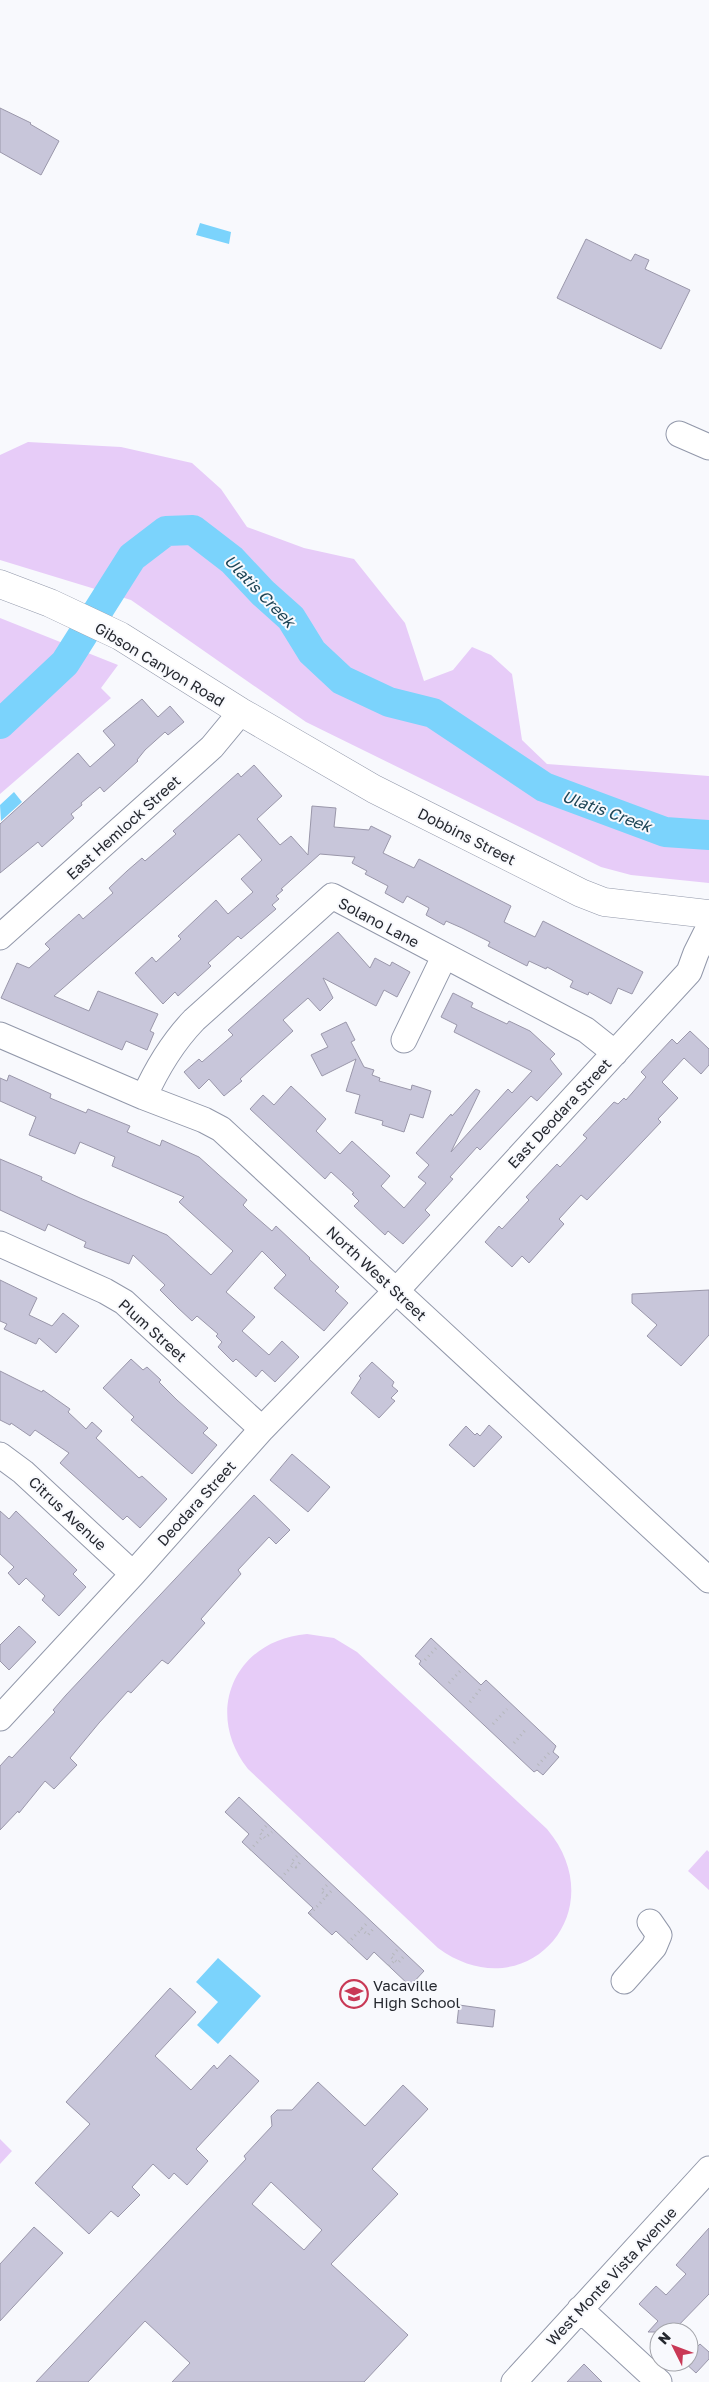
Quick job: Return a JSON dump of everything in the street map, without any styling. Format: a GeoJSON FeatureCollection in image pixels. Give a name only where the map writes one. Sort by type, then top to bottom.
{"type":"FeatureCollection","features":[{"type":"Feature","properties":{"kind":"main road","name":"Gibson Canyon Road"},"geometry":{"type":"LineString","coordinates":[[0,584],[50,603],[120,636],[241,712]]}},
{"type":"Feature","properties":{"kind":"main road","name":"Dobbins Street"},"geometry":{"type":"LineString","coordinates":[[241,712],[374,789],[581,893],[604,902],[709,914]]}},
{"type":"Feature","properties":{"kind":"street"},"geometry":{"type":"LineString","coordinates":[[678,434],[709,447]]}},
{"type":"Feature","properties":{"kind":"street","name":"East Hemlock Street"},"geometry":{"type":"LineString","coordinates":[[0,937],[212,747],[241,712]]}},
{"type":"Feature","properties":{"kind":"street","name":"Solano Lane"},"geometry":{"type":"LineString","coordinates":[[144,1097],[166,1054],[178,1037],[194,1020],[332,896],[444,957],[586,1030],[615,1053]]}},
{"type":"Feature","properties":{"kind":"street","name":"East Deodara Street"},"geometry":{"type":"LineString","coordinates":[[396,1291],[690,972],[696,953],[709,928]]}},
{"type":"Feature","properties":{"kind":"street"},"geometry":{"type":"LineString","coordinates":[[404,1040],[444,957]]}},
{"type":"Feature","properties":{"kind":"street","name":"North West Street"},"geometry":{"type":"LineString","coordinates":[[0,1035],[144,1097],[204,1120],[221,1129],[709,1580]]}},
{"type":"Feature","properties":{"kind":"street","name":"Plum Street"},"geometry":{"type":"LineString","coordinates":[[0,1244],[105,1291],[124,1302],[262,1429]]}},
{"type":"Feature","properties":{"kind":"street","name":"Deodara Street"},"geometry":{"type":"LineString","coordinates":[[1,1715],[133,1574],[262,1429],[396,1291]]}},
{"type":"Feature","properties":{"kind":"street","name":"Citrus Avenue"},"geometry":{"type":"LineString","coordinates":[[0,1455],[23,1472],[133,1574]]}},
{"type":"Feature","properties":{"kind":"street"},"geometry":{"type":"LineString","coordinates":[[624,1980],[654,1947],[658,1935],[650,1922]]}},
{"type":"Feature","properties":{"kind":"street","name":"West Monte Vista Avenue"},"geometry":{"type":"LineString","coordinates":[[514,2382],[709,2169]]}},
{"type":"Feature","properties":{"kind":"street"},"geometry":{"type":"LineString","coordinates":[[580,2308],[659,2382]]}},
{"type":"Feature","properties":{"kind":"path"},"geometry":{"type":"LineString","coordinates":[[425,1660],[438,1646]]}},
{"type":"Feature","properties":{"kind":"path"},"geometry":{"type":"LineString","coordinates":[[449,1683],[462,1669]]}},
{"type":"Feature","properties":{"kind":"path"},"geometry":{"type":"LineString","coordinates":[[470,1702],[482,1687]]}},
{"type":"Feature","properties":{"kind":"path"},"geometry":{"type":"LineString","coordinates":[[493,1724],[506,1709]]}},
{"type":"Feature","properties":{"kind":"path"},"geometry":{"type":"LineString","coordinates":[[514,1743],[527,1728]]}},
{"type":"Feature","properties":{"kind":"path"},"geometry":{"type":"LineString","coordinates":[[538,1765],[550,1752]]}},
{"type":"Feature","properties":{"kind":"path"},"geometry":{"type":"LineString","coordinates":[[263,1836],[260,1833],[266,1826]]}},
{"type":"Feature","properties":{"kind":"path"},"geometry":{"type":"LineString","coordinates":[[263,1836],[266,1838],[272,1832]]}},
{"type":"Feature","properties":{"kind":"path"},"geometry":{"type":"LineString","coordinates":[[250,1850],[263,1836]]}},
{"type":"Feature","properties":{"kind":"path"},"geometry":{"type":"LineString","coordinates":[[293,1865],[291,1862],[297,1856]]}},
{"type":"Feature","properties":{"kind":"path"},"geometry":{"type":"LineString","coordinates":[[280,1878],[293,1865],[296,1867],[302,1860]]}},
{"type":"Feature","properties":{"kind":"path"},"geometry":{"type":"LineString","coordinates":[[327,1896],[321,1891],[328,1884]]}},
{"type":"Feature","properties":{"kind":"path"},"geometry":{"type":"LineString","coordinates":[[310,1914],[333,1889]]}},
{"type":"Feature","properties":{"kind":"path"},"geometry":{"type":"LineString","coordinates":[[348,1943],[368,1922]]}},
{"type":"Feature","properties":{"kind":"path"},"geometry":{"type":"LineString","coordinates":[[361,1929],[368,1935],[374,1928]]}},
{"type":"Feature","properties":{"kind":"path"},"geometry":{"type":"LineString","coordinates":[[397,1950],[391,1957],[398,1963],[404,1956]]}},
{"type":"Feature","properties":{"kind":"path"},"geometry":{"type":"LineString","coordinates":[[389,1966],[395,1960]]}},
{"type":"Feature","properties":{"kind":"shaded area"},"geometry":{"type":"Polygon","coordinates":[[[28,442],[121,447],[192,463],[221,489],[247,527],[304,548],[354,559],[405,623],[424,681],[453,670],[472,647],[491,655],[512,674],[522,740],[547,764],[709,776],[709,883],[631,875],[601,867],[306,722],[131,600],[0,560],[0,455],[28,442]]]}},
{"type":"Feature","properties":{"kind":"shaded area"},"geometry":{"type":"Polygon","coordinates":[[[0,618],[118,665],[101,688],[111,698],[0,794],[0,618]]]}},
{"type":"Feature","properties":{"kind":"shaded area"},"geometry":{"type":"Polygon","coordinates":[[[307,1634],[334,1638],[357,1652],[547,1829],[566,1860],[571,1891],[566,1920],[551,1943],[529,1960],[501,1968],[470,1965],[438,1948],[248,1769],[235,1747],[228,1725],[228,1703],[234,1682],[245,1664],[261,1650],[282,1639],[307,1634]]]}},
{"type":"Feature","properties":{"kind":"shaded area"},"geometry":{"type":"Polygon","coordinates":[[[707,1850],[709,1852],[709,1890],[688,1871],[707,1850]]]}},
{"type":"Feature","properties":{"kind":"shaded area"},"geometry":{"type":"Polygon","coordinates":[[[0,2139],[12,2151],[0,2164],[0,2139]]]}},
{"type":"Feature","properties":{"kind":"water"},"geometry":{"type":"Polygon","coordinates":[[[200,223],[231,232],[229,244],[196,235],[200,223]]]}},
{"type":"Feature","properties":{"kind":"water"},"geometry":{"type":"Polygon","coordinates":[[[14,792],[22,802],[1,821],[0,805],[14,792]]]}},
{"type":"Feature","properties":{"kind":"water"},"geometry":{"type":"Polygon","coordinates":[[[218,1958],[261,1996],[218,2044],[197,2025],[218,2002],[196,1982],[218,1958]]]}},
{"type":"Feature","properties":{"kind":"building"},"geometry":{"type":"Polygon","coordinates":[[[0,108],[31,123],[59,141],[41,175],[0,152],[0,108]]]}},
{"type":"Feature","properties":{"kind":"building"},"geometry":{"type":"Polygon","coordinates":[[[586,239],[631,261],[635,254],[649,260],[645,269],[690,290],[661,349],[557,298],[586,239]]]}},
{"type":"Feature","properties":{"kind":"building"},"geometry":{"type":"Polygon","coordinates":[[[142,699],[158,717],[170,706],[184,722],[168,735],[165,732],[145,750],[138,761],[104,792],[100,787],[81,803],[82,805],[71,814],[74,818],[42,847],[38,842],[0,873],[0,824],[78,753],[90,767],[115,745],[103,731],[142,699]]]}},
{"type":"Feature","properties":{"kind":"building"},"geometry":{"type":"Polygon","coordinates":[[[254,765],[282,796],[257,819],[280,845],[291,836],[308,855],[312,806],[336,808],[334,827],[369,830],[371,826],[391,836],[383,853],[414,868],[419,859],[511,906],[504,922],[535,937],[543,921],[643,972],[632,994],[618,988],[611,1004],[589,992],[588,995],[570,987],[573,981],[547,967],[546,969],[529,961],[527,966],[488,946],[490,942],[446,921],[444,925],[426,915],[429,908],[407,896],[403,903],[385,893],[388,886],[365,874],[367,871],[352,863],[355,857],[320,854],[281,889],[283,890],[276,896],[279,899],[272,905],[276,909],[241,939],[238,936],[208,963],[211,966],[178,996],[175,992],[163,1004],[135,973],[152,957],[156,962],[181,939],[178,936],[216,900],[228,914],[253,892],[241,879],[262,860],[239,834],[54,996],[89,1011],[98,991],[158,1014],[150,1031],[154,1033],[147,1050],[126,1041],[122,1050],[1,998],[17,963],[29,968],[50,949],[45,944],[79,914],[83,919],[113,893],[109,888],[127,871],[142,858],[145,861],[176,834],[173,831],[238,773],[241,777],[254,765]]]}},
{"type":"Feature","properties":{"kind":"building"},"geometry":{"type":"Polygon","coordinates":[[[338,932],[370,968],[375,958],[390,966],[392,962],[410,972],[397,997],[384,990],[376,1006],[323,978],[333,998],[320,1011],[308,998],[283,1020],[293,1031],[240,1079],[242,1081],[224,1096],[209,1079],[199,1089],[184,1072],[199,1059],[202,1062],[233,1035],[228,1030],[338,932]]]}},
{"type":"Feature","properties":{"kind":"building"},"geometry":{"type":"Polygon","coordinates":[[[453,993],[473,1003],[471,1007],[507,1024],[509,1021],[530,1031],[555,1054],[550,1059],[562,1074],[537,1101],[531,1096],[480,1150],[477,1147],[450,1177],[453,1179],[425,1210],[430,1215],[403,1244],[388,1231],[385,1235],[354,1206],[359,1201],[352,1194],[354,1193],[331,1172],[325,1179],[250,1109],[263,1095],[274,1105],[291,1086],[326,1119],[316,1131],[340,1154],[352,1141],[390,1176],[381,1186],[404,1208],[426,1183],[418,1177],[429,1165],[416,1153],[451,1114],[452,1116],[476,1089],[480,1091],[451,1152],[508,1089],[512,1093],[532,1071],[454,1032],[457,1025],[441,1017],[453,993]]]}},
{"type":"Feature","properties":{"kind":"building"},"geometry":{"type":"Polygon","coordinates":[[[346,1022],[355,1040],[351,1042],[364,1067],[374,1070],[372,1075],[380,1078],[379,1081],[411,1090],[412,1085],[431,1091],[423,1118],[410,1114],[404,1132],[382,1125],[383,1121],[355,1113],[360,1095],[346,1091],[356,1059],[322,1076],[311,1055],[328,1047],[321,1034],[346,1022]]]}},
{"type":"Feature","properties":{"kind":"building"},"geometry":{"type":"Polygon","coordinates":[[[690,1031],[709,1049],[709,1065],[701,1074],[684,1058],[662,1082],[678,1098],[658,1119],[661,1122],[587,1200],[581,1195],[559,1219],[564,1224],[529,1263],[522,1256],[512,1267],[485,1242],[499,1226],[502,1229],[529,1200],[526,1197],[557,1164],[560,1167],[587,1138],[583,1135],[614,1102],[618,1104],[624,1098],[626,1100],[646,1077],[641,1072],[672,1039],[677,1044],[690,1031]]]}},
{"type":"Feature","properties":{"kind":"building"},"geometry":{"type":"Polygon","coordinates":[[[9,1075],[51,1094],[50,1098],[86,1113],[88,1109],[130,1126],[127,1132],[160,1146],[162,1140],[199,1157],[247,1200],[243,1205],[249,1211],[272,1231],[276,1226],[310,1258],[339,1287],[335,1291],[348,1303],[324,1331],[274,1288],[286,1275],[262,1251],[226,1292],[255,1317],[242,1331],[269,1355],[282,1341],[299,1357],[275,1382],[262,1370],[256,1377],[236,1359],[233,1362],[218,1347],[222,1342],[216,1336],[218,1334],[197,1316],[192,1321],[178,1308],[160,1290],[165,1285],[133,1255],[129,1264],[84,1247],[86,1242],[48,1224],[45,1231],[0,1210],[0,1159],[42,1177],[41,1180],[80,1198],[167,1235],[211,1275],[233,1251],[179,1202],[184,1197],[112,1166],[115,1157],[80,1142],[75,1154],[29,1135],[36,1117],[0,1101],[0,1078],[7,1081],[9,1075]]]}},
{"type":"Feature","properties":{"kind":"building"},"geometry":{"type":"Polygon","coordinates":[[[0,1280],[37,1298],[29,1315],[52,1326],[63,1313],[79,1326],[56,1353],[39,1338],[36,1344],[4,1329],[7,1324],[0,1321],[0,1280]]]}},
{"type":"Feature","properties":{"kind":"building"},"geometry":{"type":"Polygon","coordinates":[[[709,1290],[709,1335],[681,1366],[647,1336],[657,1325],[632,1303],[632,1294],[709,1290]]]}},
{"type":"Feature","properties":{"kind":"building"},"geometry":{"type":"Polygon","coordinates":[[[131,1359],[143,1370],[147,1367],[161,1380],[159,1382],[177,1400],[208,1428],[203,1433],[217,1445],[192,1474],[131,1420],[134,1417],[103,1388],[131,1359]]]}},
{"type":"Feature","properties":{"kind":"building"},"geometry":{"type":"Polygon","coordinates":[[[372,1362],[394,1382],[392,1386],[398,1391],[391,1398],[395,1401],[379,1418],[351,1393],[361,1378],[359,1376],[372,1362]]]}},
{"type":"Feature","properties":{"kind":"building"},"geometry":{"type":"Polygon","coordinates":[[[0,1371],[42,1392],[43,1390],[70,1409],[68,1412],[86,1429],[92,1422],[102,1431],[96,1438],[139,1478],[142,1476],[167,1499],[140,1528],[127,1516],[123,1520],[60,1463],[69,1453],[35,1430],[30,1436],[11,1423],[10,1425],[0,1420],[0,1371]]]}},
{"type":"Feature","properties":{"kind":"building"},"geometry":{"type":"Polygon","coordinates":[[[489,1425],[502,1437],[474,1467],[449,1445],[466,1426],[475,1435],[477,1433],[480,1436],[489,1425]]]}},
{"type":"Feature","properties":{"kind":"building"},"geometry":{"type":"Polygon","coordinates":[[[292,1454],[330,1487],[308,1512],[270,1480],[292,1454]]]}},
{"type":"Feature","properties":{"kind":"building"},"geometry":{"type":"Polygon","coordinates":[[[254,1495],[290,1530],[276,1544],[269,1537],[238,1570],[241,1574],[201,1619],[205,1623],[168,1664],[162,1660],[131,1693],[128,1691],[70,1758],[77,1765],[54,1789],[45,1781],[19,1813],[18,1811],[0,1830],[0,1766],[9,1756],[12,1758],[55,1712],[53,1710],[66,1695],[254,1495]]]}},
{"type":"Feature","properties":{"kind":"building"},"geometry":{"type":"Polygon","coordinates":[[[0,1511],[9,1519],[16,1511],[77,1570],[73,1574],[86,1587],[59,1616],[42,1600],[45,1596],[26,1578],[19,1585],[8,1573],[14,1567],[0,1554],[0,1511]]]}},
{"type":"Feature","properties":{"kind":"building"},"geometry":{"type":"Polygon","coordinates":[[[19,1626],[36,1642],[9,1670],[0,1661],[0,1645],[19,1626]]]}},
{"type":"Feature","properties":{"kind":"building"},"geometry":{"type":"Polygon","coordinates":[[[431,1638],[481,1685],[486,1680],[556,1746],[553,1752],[559,1757],[543,1775],[537,1770],[534,1772],[419,1664],[421,1661],[415,1656],[431,1638]]]}},
{"type":"Feature","properties":{"kind":"building"},"geometry":{"type":"Polygon","coordinates":[[[239,1797],[424,1971],[410,1986],[374,1952],[367,1960],[336,1931],[332,1935],[308,1913],[313,1908],[242,1842],[249,1834],[225,1812],[239,1797]]]}},
{"type":"Feature","properties":{"kind":"building"},"geometry":{"type":"Polygon","coordinates":[[[170,1988],[196,2012],[155,2056],[191,2090],[214,2065],[217,2069],[230,2055],[259,2081],[196,2149],[208,2161],[187,2185],[174,2173],[169,2179],[153,2164],[132,2187],[140,2195],[118,2217],[111,2211],[89,2234],[35,2183],[90,2124],[66,2102],[170,1988]]]}},
{"type":"Feature","properties":{"kind":"building"},"geometry":{"type":"Polygon","coordinates":[[[459,2005],[495,2010],[493,2027],[457,2023],[459,2005]]]}},
{"type":"Feature","properties":{"kind":"building"},"geometry":{"type":"Polygon","coordinates":[[[318,2082],[365,2126],[403,2085],[428,2109],[372,2169],[398,2194],[331,2264],[408,2335],[364,2382],[172,2382],[190,2363],[145,2321],[88,2382],[36,2382],[246,2159],[244,2156],[272,2126],[271,2116],[277,2110],[292,2110],[318,2082]],[[271,2182],[252,2204],[304,2250],[322,2230],[271,2182]]]}},
{"type":"Feature","properties":{"kind":"building"},"geometry":{"type":"Polygon","coordinates":[[[34,2227],[63,2253],[0,2321],[0,2264],[34,2227]]]}},
{"type":"Feature","properties":{"kind":"building"},"geometry":{"type":"Polygon","coordinates":[[[709,2228],[709,2294],[682,2322],[657,2322],[639,2304],[656,2286],[666,2295],[686,2274],[676,2265],[709,2228]]]}},
{"type":"Feature","properties":{"kind":"building"},"geometry":{"type":"Polygon","coordinates":[[[699,2345],[709,2352],[709,2359],[699,2370],[699,2345]]]}},
{"type":"Feature","properties":{"kind":"building"},"geometry":{"type":"Polygon","coordinates":[[[584,2364],[602,2382],[567,2382],[584,2364]]]}},
{"type":"Feature","properties":{"kind":"waterway","name":"Ulatis Creek"},"geometry":{"type":"LineString","coordinates":[[0,724],[65,663],[132,557],[166,531],[193,530],[232,560],[263,593],[291,618],[312,652],[342,680],[389,702],[433,713],[544,787],[665,832],[709,835]]}},
{"type":"Feature","properties":{"kind":"place","name":"Vacaville High School"},"geometry":{"type":"Point","coordinates":[354,1994]}}]}
